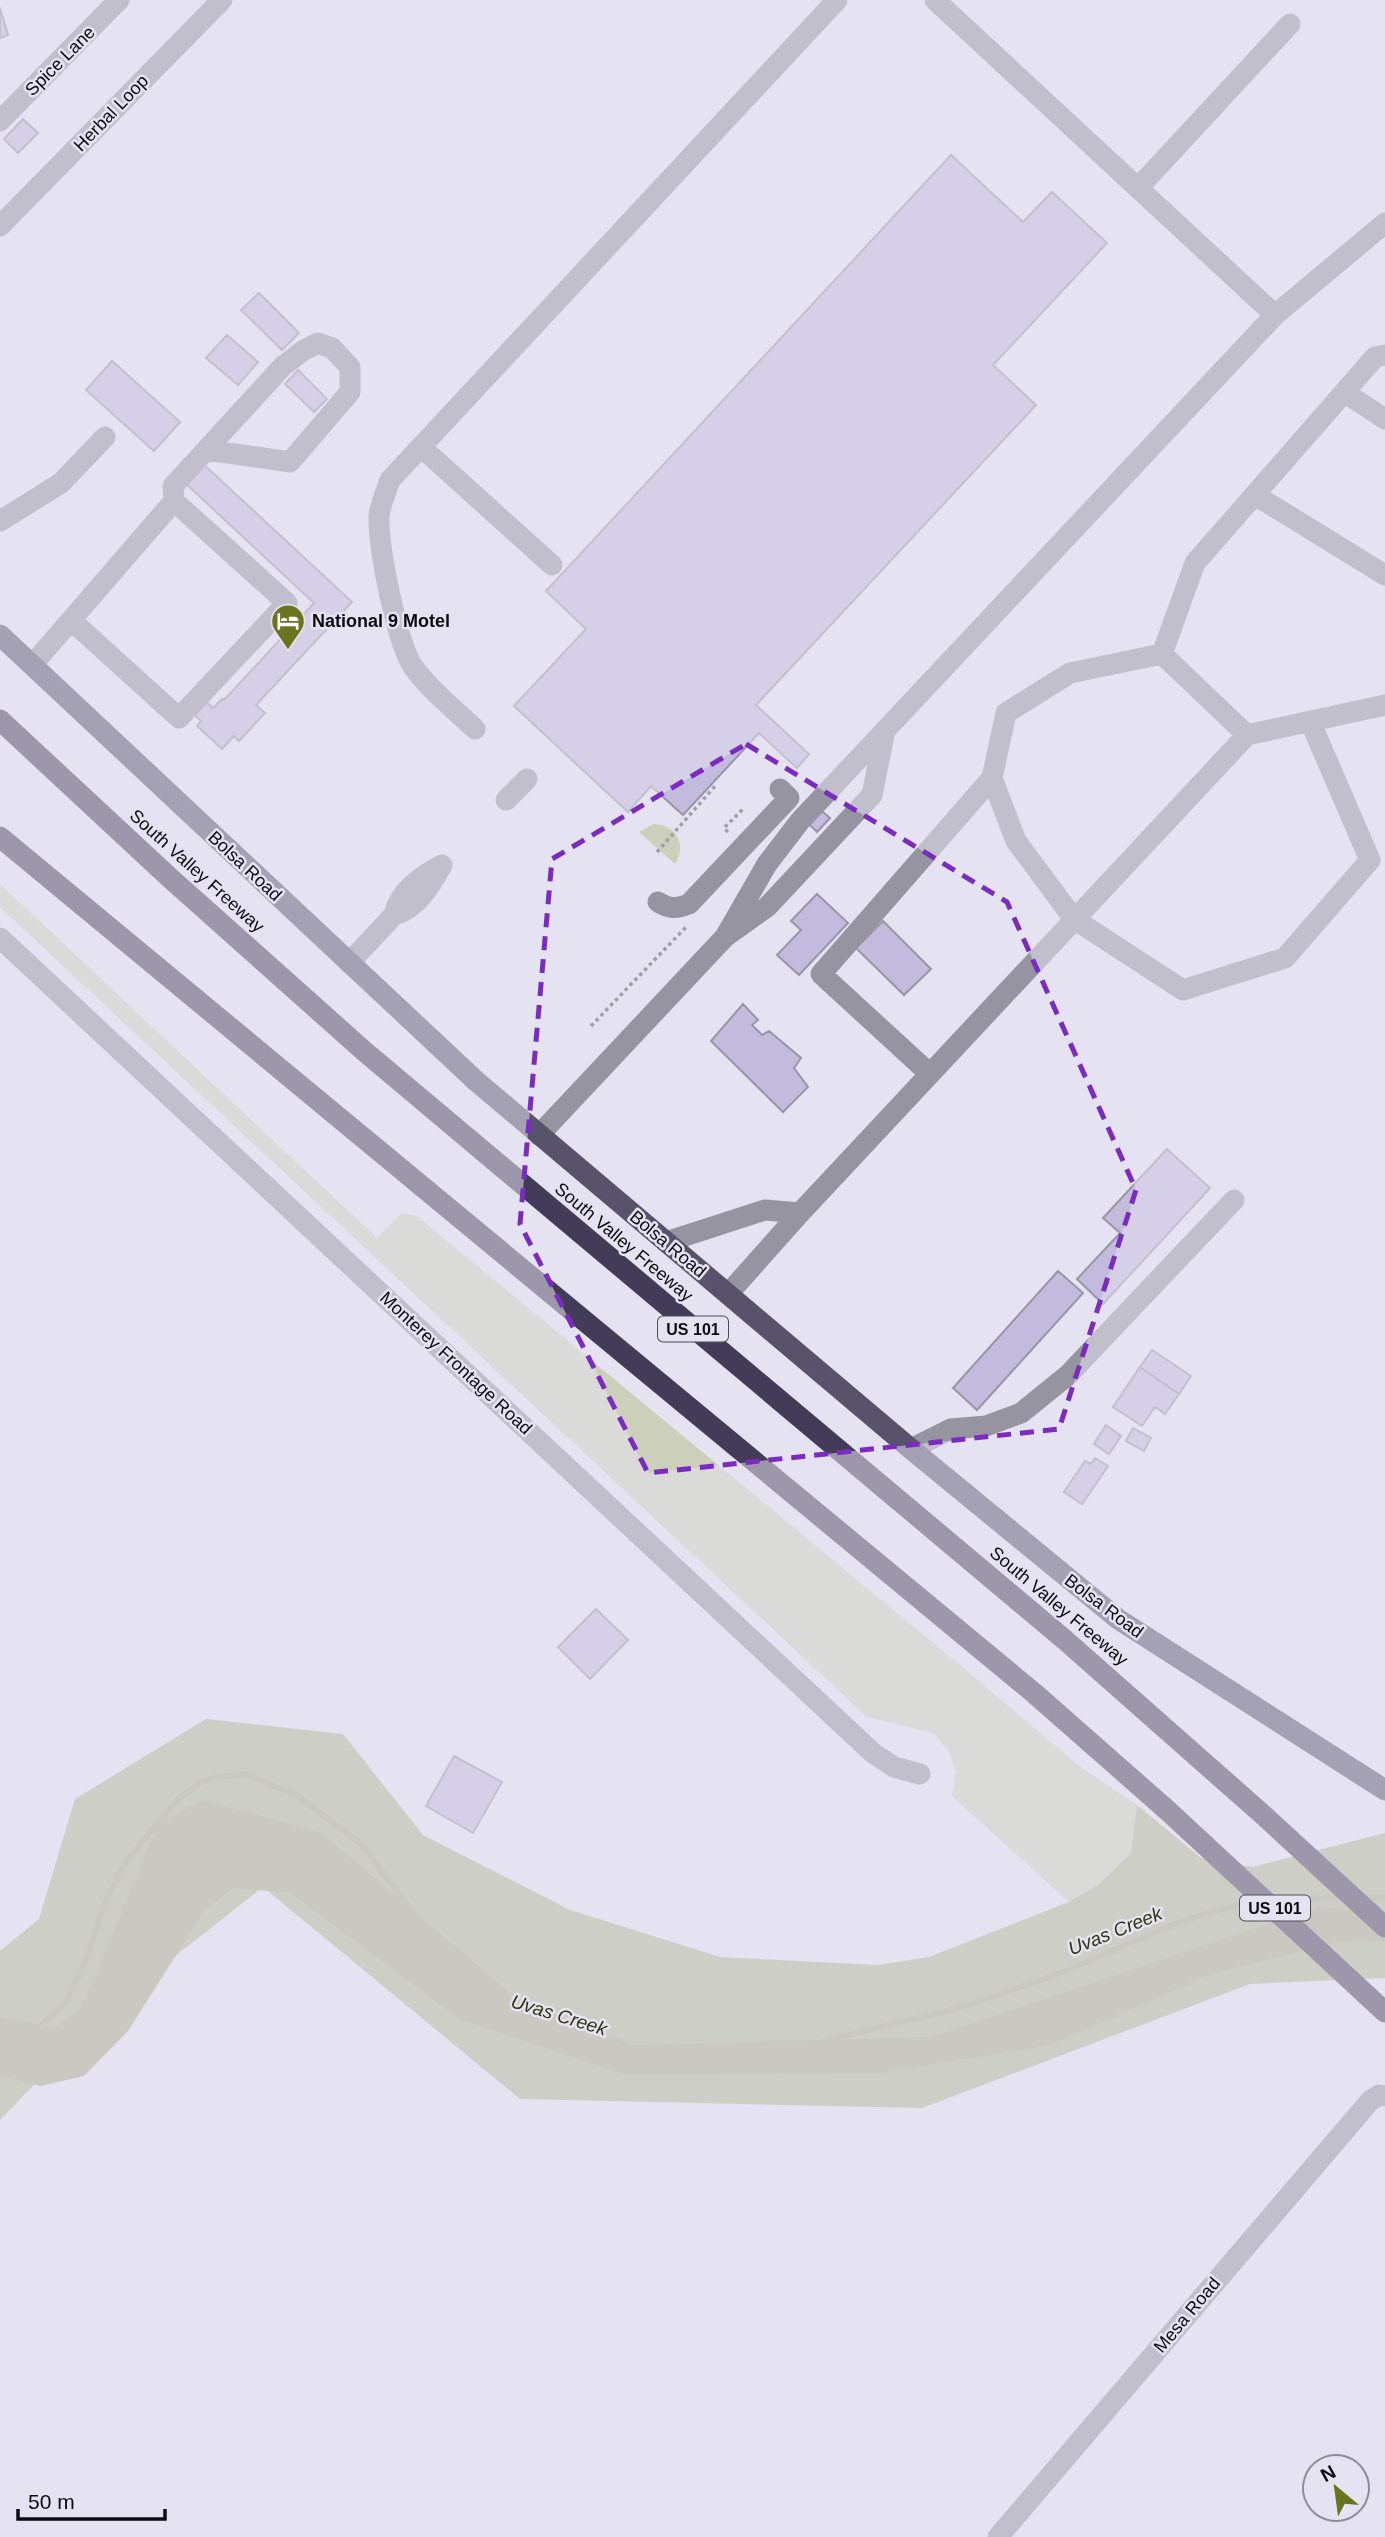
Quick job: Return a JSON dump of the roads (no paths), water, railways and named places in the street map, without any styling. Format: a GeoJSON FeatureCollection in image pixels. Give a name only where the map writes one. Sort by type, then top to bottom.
{"type":"FeatureCollection","features":[{"type":"Feature","properties":{"kind":"highway","name":"South Valley Freeway"},"geometry":{"type":"LineString","coordinates":[[0,720],[207,911],[373,1059],[1065,1640],[1385,1927]]}},
{"type":"Feature","properties":{"kind":"highway","name":"US 101"},"geometry":{"type":"LineString","coordinates":[[0,837],[986,1653],[1100,1750],[1229,1866],[1385,2012]]}},
{"type":"Feature","properties":{"kind":"main road","name":"Bolsa Road"},"geometry":{"type":"LineString","coordinates":[[0,635],[349,964],[539,1135],[911,1449],[1118,1619],[1385,1790]]}},
{"type":"Feature","properties":{"kind":"street","name":"Spice Lane"},"geometry":{"type":"LineString","coordinates":[[0,121],[120,0]]}},
{"type":"Feature","properties":{"kind":"street","name":"Herbal Loop"},"geometry":{"type":"LineString","coordinates":[[0,226],[222,0]]}},
{"type":"Feature","properties":{"kind":"street"},"geometry":{"type":"LineString","coordinates":[[475,729],[413,667],[404,649],[381,547],[379,513],[390,480],[837,0]]}},
{"type":"Feature","properties":{"kind":"street"},"geometry":{"type":"LineString","coordinates":[[935,0],[1275,315]]}},
{"type":"Feature","properties":{"kind":"street"},"geometry":{"type":"LineString","coordinates":[[1138,188],[1290,24]]}},
{"type":"Feature","properties":{"kind":"street"},"geometry":{"type":"LineString","coordinates":[[725,937],[767,864],[800,821],[1275,315],[1385,223]]}},
{"type":"Feature","properties":{"kind":"street"},"geometry":{"type":"LineString","coordinates":[[72,621],[179,718],[287,603],[174,501],[173,486],[283,366],[304,350],[318,343],[332,348],[350,367],[350,392],[290,462],[208,450]]}},
{"type":"Feature","properties":{"kind":"street"},"geometry":{"type":"LineString","coordinates":[[1161,654],[1195,563],[1375,357],[1385,355]]}},
{"type":"Feature","properties":{"kind":"street"},"geometry":{"type":"LineString","coordinates":[[1344,392],[1385,419]]}},
{"type":"Feature","properties":{"kind":"street"},"geometry":{"type":"LineString","coordinates":[[0,521],[61,483],[105,437]]}},
{"type":"Feature","properties":{"kind":"street"},"geometry":{"type":"LineString","coordinates":[[421,447],[552,565]]}},
{"type":"Feature","properties":{"kind":"street"},"geometry":{"type":"LineString","coordinates":[[1255,495],[1385,575]]}},
{"type":"Feature","properties":{"kind":"street"},"geometry":{"type":"LineString","coordinates":[[33,664],[174,501]]}},
{"type":"Feature","properties":{"kind":"street"},"geometry":{"type":"LineString","coordinates":[[1161,654],[1247,734]]}},
{"type":"Feature","properties":{"kind":"street"},"geometry":{"type":"LineString","coordinates":[[930,1074],[821,974],[992,778],[1006,713],[1070,673],[1161,654]]}},
{"type":"Feature","properties":{"kind":"street"},"geometry":{"type":"LineString","coordinates":[[728,1294],[800,1213],[1247,734],[1385,705]]}},
{"type":"Feature","properties":{"kind":"street"},"geometry":{"type":"LineString","coordinates":[[992,778],[1016,841],[1074,919],[1183,990],[1285,958],[1370,860],[1310,721]]}},
{"type":"Feature","properties":{"kind":"street"},"geometry":{"type":"LineString","coordinates":[[539,1135],[725,937],[767,907],[872,795],[885,730]]}},
{"type":"Feature","properties":{"kind":"street"},"geometry":{"type":"LineString","coordinates":[[506,800],[527,779]]}},
{"type":"Feature","properties":{"kind":"street"},"geometry":{"type":"LineString","coordinates":[[658,902],[667,908],[678,909],[689,904],[789,798],[780,789]]}},
{"type":"Feature","properties":{"kind":"street"},"geometry":{"type":"LineString","coordinates":[[349,964],[394,915]]}},
{"type":"Feature","properties":{"kind":"street","name":"Monterey Frontage Road"},"geometry":{"type":"LineString","coordinates":[[0,937],[873,1753],[894,1767],[920,1774]]}},
{"type":"Feature","properties":{"kind":"street"},"geometry":{"type":"LineString","coordinates":[[911,1449],[951,1429],[986,1426],[1021,1413],[1068,1375],[1234,1200]]}},
{"type":"Feature","properties":{"kind":"street"},"geometry":{"type":"LineString","coordinates":[[666,1242],[765,1210],[800,1213]]}},
{"type":"Feature","properties":{"kind":"street","name":"Mesa Road"},"geometry":{"type":"LineString","coordinates":[[998,2537],[1370,2101],[1382,2096]]}},
{"type":"Feature","properties":{"kind":"waterway","name":"Uvas Creek"},"geometry":{"type":"LineString","coordinates":[[38,2028],[65,2003],[87,1958],[104,1904],[126,1861],[178,1799],[202,1782],[216,1777],[245,1774],[298,1796],[361,1844],[415,1915]]}},
{"type":"Feature","properties":{"kind":"waterway"},"geometry":{"type":"LineString","coordinates":[[1272,1900],[1345,1898]]}},
{"type":"Feature","properties":{"kind":"waterway"},"geometry":{"type":"LineString","coordinates":[[1363,1898],[1385,1898]]}},
{"type":"Feature","properties":{"kind":"waterway","name":"Uvas Creek"},"geometry":{"type":"LineString","coordinates":[[823,2041],[959,2008],[1056,1975],[1169,1926],[1207,1913],[1257,1901]]}},
{"type":"Feature","properties":{"kind":"place","name":"National 9 Motel"},"geometry":{"type":"Point","coordinates":[288,651]}}]}
